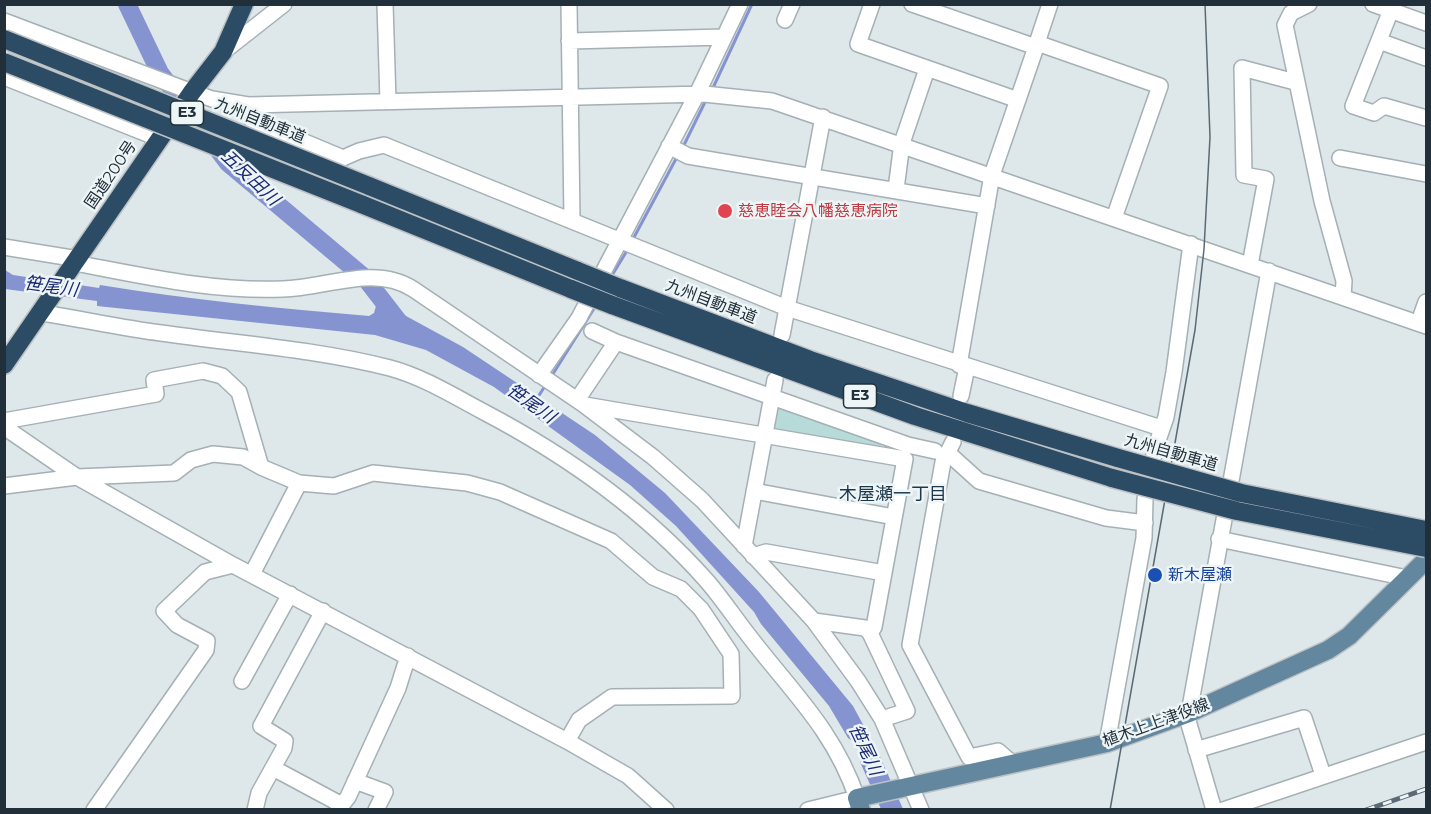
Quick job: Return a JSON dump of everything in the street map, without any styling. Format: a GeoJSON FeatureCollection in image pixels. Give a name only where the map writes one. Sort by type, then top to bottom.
{"type":"FeatureCollection","features":[{"type":"Feature","properties":{"kind":"highway","name":"国道200号"},"geometry":{"type":"LineString","coordinates":[[4,365],[192,92],[223,52],[244,4]]}},
{"type":"Feature","properties":{"kind":"highway","name":"九州自動車道"},"geometry":{"type":"LineString","coordinates":[[4,39],[620,288],[810,360],[968,413],[1241,493],[1426,530]]}},
{"type":"Feature","properties":{"kind":"highway","name":"E3"},"geometry":{"type":"LineString","coordinates":[[4,62],[612,305],[915,416],[1112,478],[1425,560]]}},
{"type":"Feature","properties":{"kind":"main road","name":"植木上上津役線"},"geometry":{"type":"LineString","coordinates":[[860,801],[907,787],[1107,743],[1187,713],[1328,650],[1349,636],[1425,560]]}},
{"type":"Feature","properties":{"kind":"street"},"geometry":{"type":"LineString","coordinates":[[223,52],[284,4]]}},
{"type":"Feature","properties":{"kind":"street"},"geometry":{"type":"LineString","coordinates":[[385,4],[388,101]]}},
{"type":"Feature","properties":{"kind":"street"},"geometry":{"type":"LineString","coordinates":[[569,4],[572,220]]}},
{"type":"Feature","properties":{"kind":"street"},"geometry":{"type":"LineString","coordinates":[[546,380],[579,318],[627,245],[677,150],[740,4]]}},
{"type":"Feature","properties":{"kind":"street"},"geometry":{"type":"LineString","coordinates":[[784,20],[792,4]]}},
{"type":"Feature","properties":{"kind":"street"},"geometry":{"type":"LineString","coordinates":[[872,4],[858,44],[1018,100]]}},
{"type":"Feature","properties":{"kind":"street"},"geometry":{"type":"LineString","coordinates":[[912,4],[1160,86],[1114,218]]}},
{"type":"Feature","properties":{"kind":"street"},"geometry":{"type":"LineString","coordinates":[[961,396],[963,366],[992,175],[1050,4]]}},
{"type":"Feature","properties":{"kind":"street"},"geometry":{"type":"LineString","coordinates":[[1309,4],[1291,13],[1285,25],[1295,82],[1322,201],[1344,281],[1343,297]]}},
{"type":"Feature","properties":{"kind":"street"},"geometry":{"type":"LineString","coordinates":[[1373,4],[1426,23]]}},
{"type":"Feature","properties":{"kind":"street"},"geometry":{"type":"LineString","coordinates":[[1391,10],[1353,106],[1374,114],[1384,106],[1426,118]]}},
{"type":"Feature","properties":{"kind":"street"},"geometry":{"type":"LineString","coordinates":[[4,21],[192,92],[213,99],[248,105],[700,94],[721,94],[772,101],[902,143],[1423,324],[1426,302]]}},
{"type":"Feature","properties":{"kind":"street"},"geometry":{"type":"LineString","coordinates":[[569,41],[724,37]]}},
{"type":"Feature","properties":{"kind":"street"},"geometry":{"type":"LineString","coordinates":[[1378,41],[1426,58]]}},
{"type":"Feature","properties":{"kind":"street"},"geometry":{"type":"LineString","coordinates":[[1250,265],[1266,179],[1244,174],[1242,68],[1295,82]]}},
{"type":"Feature","properties":{"kind":"street"},"geometry":{"type":"LineString","coordinates":[[896,189],[902,143],[927,69]]}},
{"type":"Feature","properties":{"kind":"street"},"geometry":{"type":"LineString","coordinates":[[4,77],[160,139]]}},
{"type":"Feature","properties":{"kind":"street"},"geometry":{"type":"LineString","coordinates":[[248,105],[252,120],[343,158],[359,151],[384,145],[787,308],[1161,428]]}},
{"type":"Feature","properties":{"kind":"street"},"geometry":{"type":"LineString","coordinates":[[782,335],[824,117]]}},
{"type":"Feature","properties":{"kind":"street"},"geometry":{"type":"LineString","coordinates":[[677,150],[987,206]]}},
{"type":"Feature","properties":{"kind":"street"},"geometry":{"type":"LineString","coordinates":[[1340,158],[1426,174]]}},
{"type":"Feature","properties":{"kind":"street"},"geometry":{"type":"LineString","coordinates":[[1107,743],[1144,538],[1145,499],[1161,428],[1166,417],[1174,372],[1191,244]]}},
{"type":"Feature","properties":{"kind":"street"},"geometry":{"type":"LineString","coordinates":[[4,247],[75,264],[227,289],[285,290],[373,278],[400,281],[580,402],[653,457],[702,500],[814,621],[882,719],[907,787],[921,810]]}},
{"type":"Feature","properties":{"kind":"street"},"geometry":{"type":"LineString","coordinates":[[1214,810],[1187,713],[1269,271]]}},
{"type":"Feature","properties":{"kind":"street"},"geometry":{"type":"LineString","coordinates":[[44,310],[161,333],[226,340],[349,359],[393,369],[424,380],[581,468],[634,508],[707,582],[800,696],[826,733],[846,765],[860,801],[808,810]]}},
{"type":"Feature","properties":{"kind":"street"},"geometry":{"type":"LineString","coordinates":[[592,331],[616,342],[771,396],[906,452]]}},
{"type":"Feature","properties":{"kind":"street"},"geometry":{"type":"LineString","coordinates":[[580,402],[616,342]]}},
{"type":"Feature","properties":{"kind":"street"},"geometry":{"type":"LineString","coordinates":[[4,421],[156,394],[154,380],[202,371],[222,376],[239,392],[261,467]]}},
{"type":"Feature","properties":{"kind":"street"},"geometry":{"type":"LineString","coordinates":[[749,551],[754,491],[774,380]]}},
{"type":"Feature","properties":{"kind":"street"},"geometry":{"type":"LineString","coordinates":[[580,402],[764,435],[906,452],[945,449],[979,481],[1106,518],[1145,523]]}},
{"type":"Feature","properties":{"kind":"street"},"geometry":{"type":"LineString","coordinates":[[4,427],[77,477],[232,565],[567,741],[628,777],[666,810]]}},
{"type":"Feature","properties":{"kind":"street"},"geometry":{"type":"LineString","coordinates":[[945,449],[910,645],[969,757],[998,751],[1013,764]]}},
{"type":"Feature","properties":{"kind":"street"},"geometry":{"type":"LineString","coordinates":[[870,633],[874,627],[906,452]]}},
{"type":"Feature","properties":{"kind":"street"},"geometry":{"type":"LineString","coordinates":[[4,486],[77,477],[174,473],[191,460],[213,454],[243,457],[299,483],[334,486],[373,473],[467,483],[500,492],[611,541],[652,577],[681,589],[701,609],[731,654],[732,696],[612,697],[579,720],[567,741]]}},
{"type":"Feature","properties":{"kind":"street"},"geometry":{"type":"LineString","coordinates":[[252,574],[299,483]]}},
{"type":"Feature","properties":{"kind":"street"},"geometry":{"type":"LineString","coordinates":[[754,491],[894,517]]}},
{"type":"Feature","properties":{"kind":"street"},"geometry":{"type":"LineString","coordinates":[[1219,539],[1407,578]]}},
{"type":"Feature","properties":{"kind":"street"},"geometry":{"type":"LineString","coordinates":[[749,551],[884,573]]}},
{"type":"Feature","properties":{"kind":"street"},"geometry":{"type":"LineString","coordinates":[[94,810],[206,650],[207,641],[177,625],[164,611],[205,572],[232,565]]}},
{"type":"Feature","properties":{"kind":"street"},"geometry":{"type":"LineString","coordinates":[[242,681],[290,594]]}},
{"type":"Feature","properties":{"kind":"street"},"geometry":{"type":"LineString","coordinates":[[255,810],[259,793],[284,748],[285,741],[261,726],[323,611]]}},
{"type":"Feature","properties":{"kind":"street"},"geometry":{"type":"LineString","coordinates":[[814,621],[865,628],[870,633],[907,711],[882,719]]}},
{"type":"Feature","properties":{"kind":"street"},"geometry":{"type":"LineString","coordinates":[[731,654],[753,641]]}},
{"type":"Feature","properties":{"kind":"street"},"geometry":{"type":"LineString","coordinates":[[273,768],[340,808],[398,688],[408,656]]}},
{"type":"Feature","properties":{"kind":"street"},"geometry":{"type":"LineString","coordinates":[[1196,750],[1304,718],[1323,776]]}},
{"type":"Feature","properties":{"kind":"street"},"geometry":{"type":"LineString","coordinates":[[1223,810],[1426,742]]}},
{"type":"Feature","properties":{"kind":"street"},"geometry":{"type":"LineString","coordinates":[[355,781],[385,792],[376,810]]}},
{"type":"Feature","properties":{"kind":"green space"},"geometry":{"type":"Polygon","coordinates":[[[776,402],[882,441],[880,451],[771,431],[776,402]]]}},
{"type":"Feature","properties":{"kind":"water","name":"笹尾川"},"geometry":{"type":"Polygon","coordinates":[[[5,270],[13,275],[99,288],[100,285],[302,310],[369,316],[374,313],[376,306],[395,310],[463,347],[595,435],[665,493],[759,592],[853,706],[879,754],[903,809],[881,809],[860,762],[864,757],[861,747],[848,738],[829,706],[761,624],[754,612],[676,526],[630,485],[494,387],[426,350],[375,335],[97,306],[97,301],[5,289],[5,270]]]}},
{"type":"Feature","properties":{"kind":"waterway","name":"五反田川"},"geometry":{"type":"LineString","coordinates":[[127,4],[160,73],[228,163],[365,278],[403,327]]}},
{"type":"Feature","properties":{"kind":"waterway"},"geometry":{"type":"LineString","coordinates":[[712,90],[752,4]]}},
{"type":"Feature","properties":{"kind":"waterway"},"geometry":{"type":"LineString","coordinates":[[682,149],[707,98]]}},
{"type":"Feature","properties":{"kind":"waterway"},"geometry":{"type":"LineString","coordinates":[[632,241],[677,157]]}},
{"type":"Feature","properties":{"kind":"waterway"},"geometry":{"type":"LineString","coordinates":[[611,277],[628,249]]}},
{"type":"Feature","properties":{"kind":"waterway"},"geometry":{"type":"LineString","coordinates":[[551,377],[595,307]]}},
{"type":"Feature","properties":{"kind":"waterway","name":"笹尾川"},"geometry":{"type":"LineString","coordinates":[[536,400],[545,386]]}},
{"type":"Feature","properties":{"kind":"tram line"},"geometry":{"type":"LineString","coordinates":[[1110,810],[1195,330],[1204,249],[1210,137],[1205,4]]}},
{"type":"Feature","properties":{"kind":"railway"},"geometry":{"type":"LineString","coordinates":[[1366,810],[1426,789]]}},
{"type":"Feature","properties":{"kind":"place","name":"慈恵睦会八幡慈恵病院"},"geometry":{"type":"Point","coordinates":[725,211]}},
{"type":"Feature","properties":{"kind":"place","name":"新木屋瀬"},"geometry":{"type":"Point","coordinates":[1155,575]}},
{"type":"Feature","properties":{"kind":"district","name":"木屋瀬一丁目"},"geometry":{"type":"Point","coordinates":[893,495]}}]}
